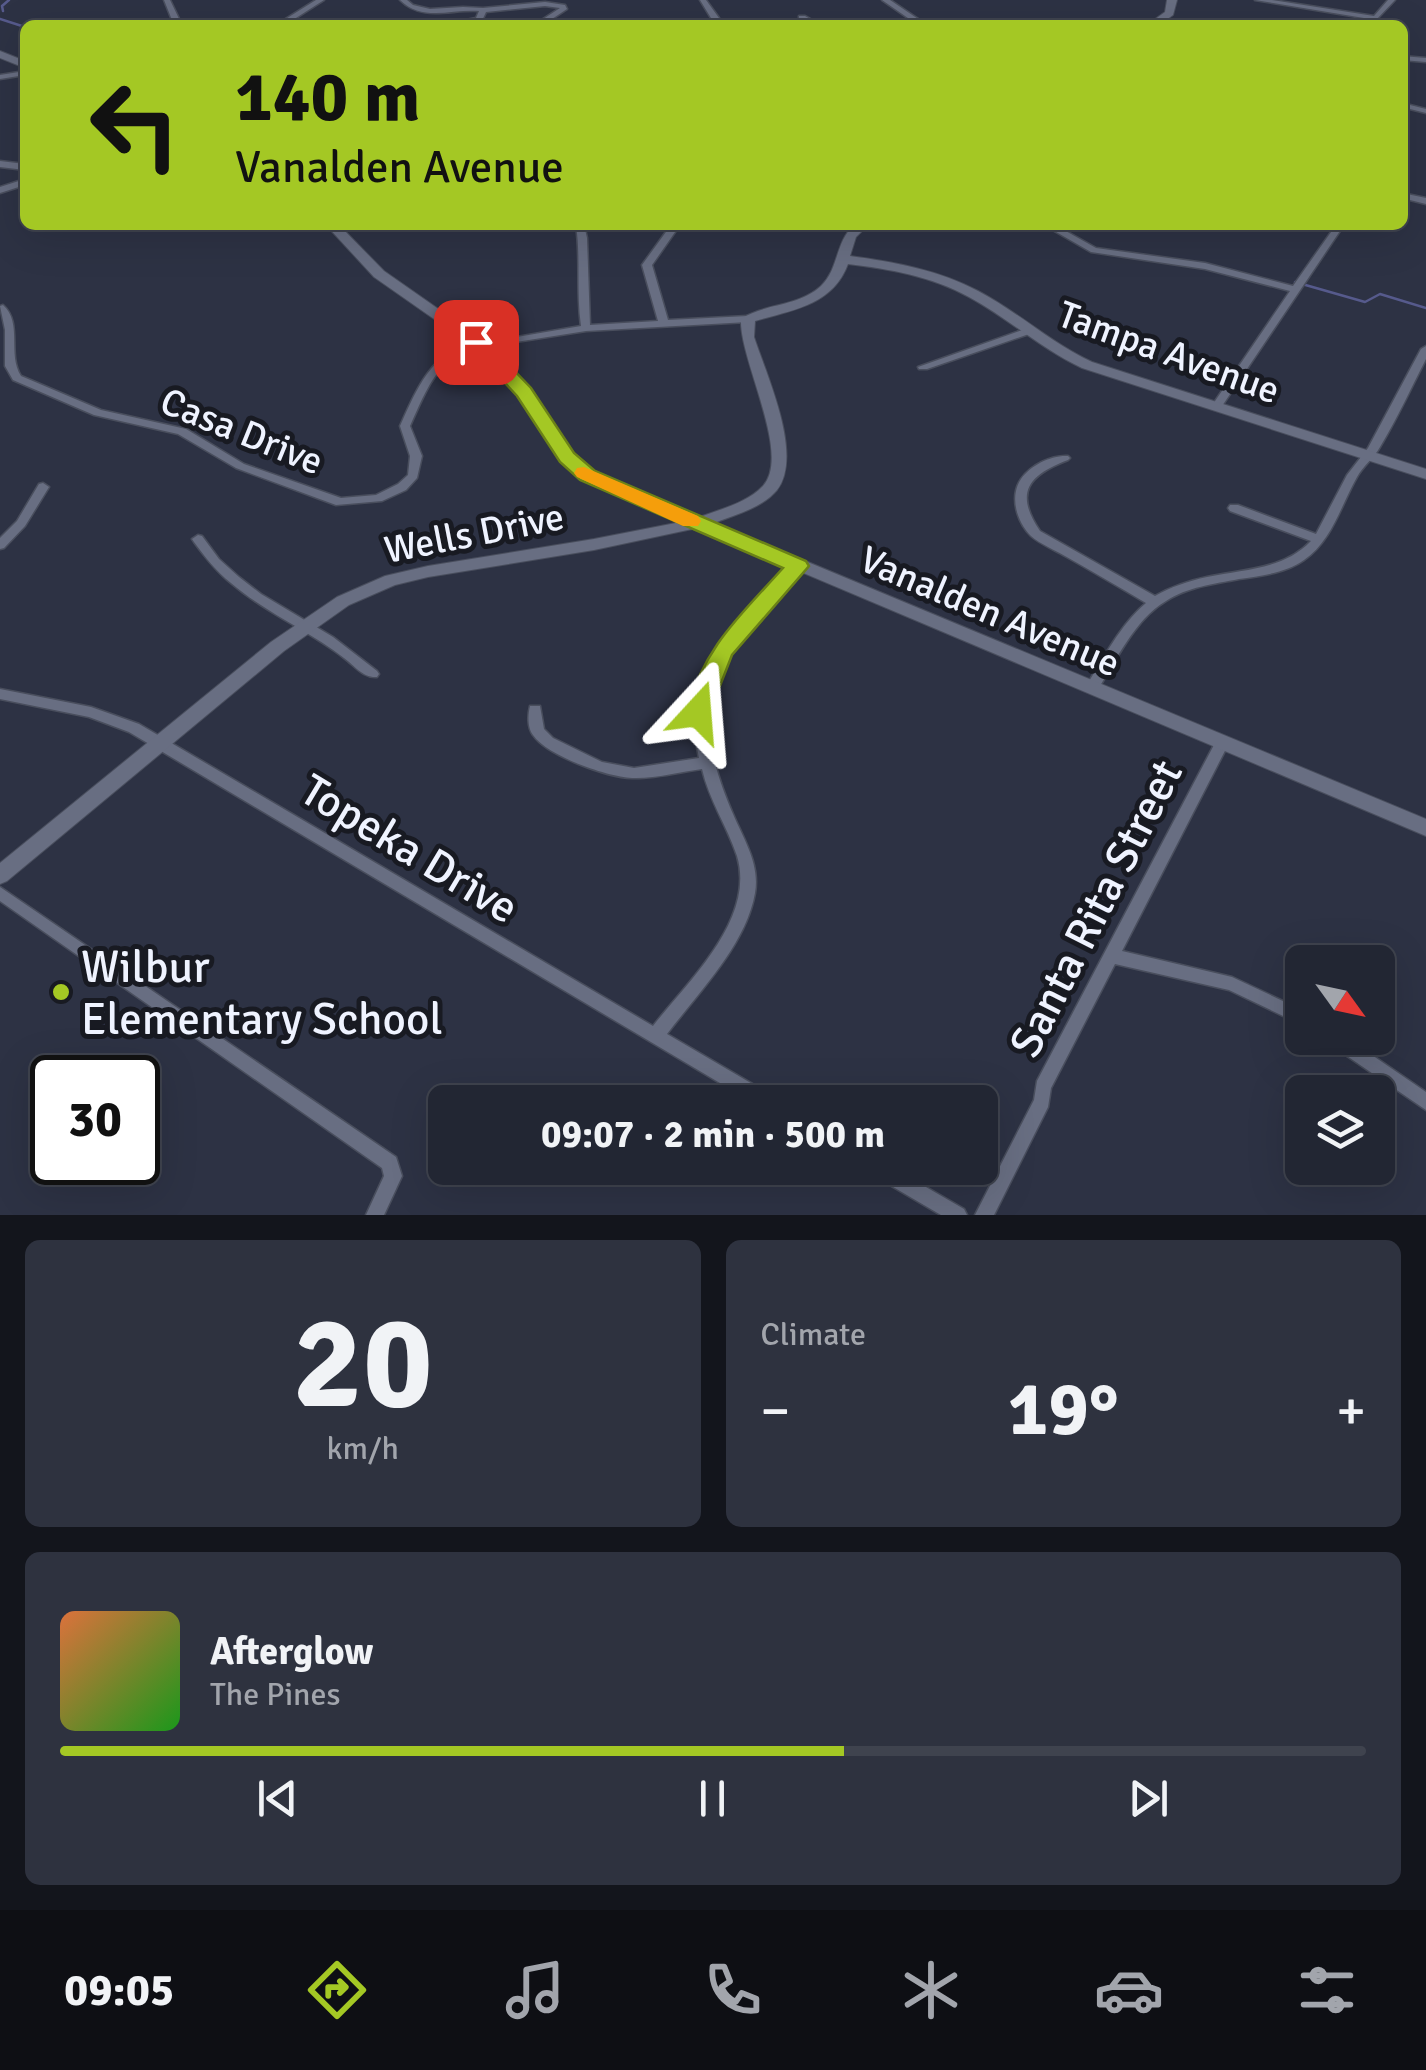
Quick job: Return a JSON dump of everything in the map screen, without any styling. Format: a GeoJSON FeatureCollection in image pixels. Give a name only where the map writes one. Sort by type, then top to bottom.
{"type":"FeatureCollection","features":[{"type":"Feature","properties":{"kind":"main road"},"geometry":{"type":"LineString","coordinates":[[1159,20],[1170,12],[1172,0]]}},
{"type":"Feature","properties":{"kind":"main road","name":"Vanalden Avenue"},"geometry":{"type":"LineString","coordinates":[[337,230],[379,274],[479,344],[524,392],[567,458],[588,476],[1426,828]]}},
{"type":"Feature","properties":{"kind":"main road"},"geometry":{"type":"LineString","coordinates":[[748,319],[818,296],[838,276],[846,239],[856,230]]}},
{"type":"Feature","properties":{"kind":"main road","name":"Tampa Avenue"},"geometry":{"type":"LineString","coordinates":[[842,259],[901,268],[942,280],[986,302],[1025,332],[1087,365],[1426,474]]}},
{"type":"Feature","properties":{"kind":"main road","name":"Wells Drive"},"geometry":{"type":"LineString","coordinates":[[0,875],[305,626],[360,592],[391,580],[698,524],[740,511],[758,500],[779,474],[782,453],[747,337],[748,319]]}},
{"type":"Feature","properties":{"kind":"street"},"geometry":{"type":"LineString","coordinates":[[300,0],[307,8]]}},
{"type":"Feature","properties":{"kind":"street"},"geometry":{"type":"LineString","coordinates":[[288,20],[321,0]]}},
{"type":"Feature","properties":{"kind":"street"},"geometry":{"type":"LineString","coordinates":[[403,0],[422,11],[563,6],[545,20]]}},
{"type":"Feature","properties":{"kind":"street"},"geometry":{"type":"LineString","coordinates":[[885,0],[915,20]]}},
{"type":"Feature","properties":{"kind":"street"},"geometry":{"type":"LineString","coordinates":[[1258,0],[1376,18],[1392,0]]}},
{"type":"Feature","properties":{"kind":"street"},"geometry":{"type":"LineString","coordinates":[[479,20],[484,10]]}},
{"type":"Feature","properties":{"kind":"street"},"geometry":{"type":"LineString","coordinates":[[802,18],[806,20]]}},
{"type":"Feature","properties":{"kind":"street"},"geometry":{"type":"LineString","coordinates":[[581,230],[584,258],[580,297],[586,328]]}},
{"type":"Feature","properties":{"kind":"street"},"geometry":{"type":"LineString","coordinates":[[663,321],[647,265],[672,230]]}},
{"type":"Feature","properties":{"kind":"street"},"geometry":{"type":"LineString","coordinates":[[1057,230],[1094,250],[1225,270],[1296,290]]}},
{"type":"Feature","properties":{"kind":"street"},"geometry":{"type":"LineString","coordinates":[[1216,407],[1337,230]]}},
{"type":"Feature","properties":{"kind":"street","name":"Casa Drive"},"geometry":{"type":"LineString","coordinates":[[2,308],[12,331],[5,364],[9,374],[98,413],[182,432],[240,466],[340,502],[378,498],[402,487],[413,476],[416,456],[405,426],[429,373],[444,356],[479,344],[586,328],[748,319]]}},
{"type":"Feature","properties":{"kind":"street"},"geometry":{"type":"LineString","coordinates":[[923,367],[1025,332]]}},
{"type":"Feature","properties":{"kind":"street"},"geometry":{"type":"LineString","coordinates":[[1092,688],[1153,600],[1196,582],[1282,567],[1304,556],[1359,460],[1374,450],[1426,349]]}},
{"type":"Feature","properties":{"kind":"street"},"geometry":{"type":"LineString","coordinates":[[1064,458],[1044,464],[1024,482],[1018,498],[1023,518],[1036,534],[1153,600]]}},
{"type":"Feature","properties":{"kind":"street"},"geometry":{"type":"LineString","coordinates":[[0,544],[22,523],[42,487]]}},
{"type":"Feature","properties":{"kind":"street"},"geometry":{"type":"LineString","coordinates":[[1234,508],[1317,539]]}},
{"type":"Feature","properties":{"kind":"street"},"geometry":{"type":"LineString","coordinates":[[198,539],[228,576],[346,648],[372,674]]}},
{"type":"Feature","properties":{"kind":"street"},"geometry":{"type":"LineString","coordinates":[[656,1036],[738,925],[748,894],[748,862],[704,763],[698,712],[708,677],[723,650],[798,566]]}},
{"type":"Feature","properties":{"kind":"street","name":"Topeka Drive"},"geometry":{"type":"LineString","coordinates":[[0,694],[91,712],[161,744],[738,1085]]}},
{"type":"Feature","properties":{"kind":"street"},"geometry":{"type":"LineString","coordinates":[[536,708],[537,731],[548,742],[599,767],[634,773],[704,763]]}},
{"type":"Feature","properties":{"kind":"street","name":"Santa Rita Street"},"geometry":{"type":"LineString","coordinates":[[984,1215],[1042,1100],[1043,1087],[1222,743]]}},
{"type":"Feature","properties":{"kind":"street"},"geometry":{"type":"LineString","coordinates":[[0,892],[390,1164],[393,1176],[375,1215]]}},
{"type":"Feature","properties":{"kind":"street"},"geometry":{"type":"LineString","coordinates":[[1112,956],[1232,984],[1285,1010]]}},
{"type":"Feature","properties":{"kind":"street"},"geometry":{"type":"LineString","coordinates":[[1358,1055],[1426,1102]]}},
{"type":"Feature","properties":{"kind":"street"},"geometry":{"type":"LineString","coordinates":[[907,1185],[958,1215]]}},
{"type":"Feature","properties":{"kind":"waterway"},"geometry":{"type":"LineString","coordinates":[[3,11],[2,6],[9,0]]}},
{"type":"Feature","properties":{"kind":"waterway"},"geometry":{"type":"LineString","coordinates":[[0,19],[20,25]]}},
{"type":"Feature","properties":{"kind":"waterway"},"geometry":{"type":"LineString","coordinates":[[1295,282],[1365,302],[1380,294],[1426,308]]}},
{"type":"Feature","properties":{"kind":"slow traffic"},"geometry":{"type":"LineString","coordinates":[[584,473],[618,492],[690,521]]}},
{"type":"Feature","properties":{"kind":"place","name":"Wilbur Elementary School"},"geometry":{"type":"Point","coordinates":[61,992]}},
{"type":"Feature","properties":{"kind":"route"},"geometry":{"type":"LineString","coordinates":[[476,342],[524,392],[567,458],[588,476],[798,566],[723,650],[708,677],[698,712]]}}]}
